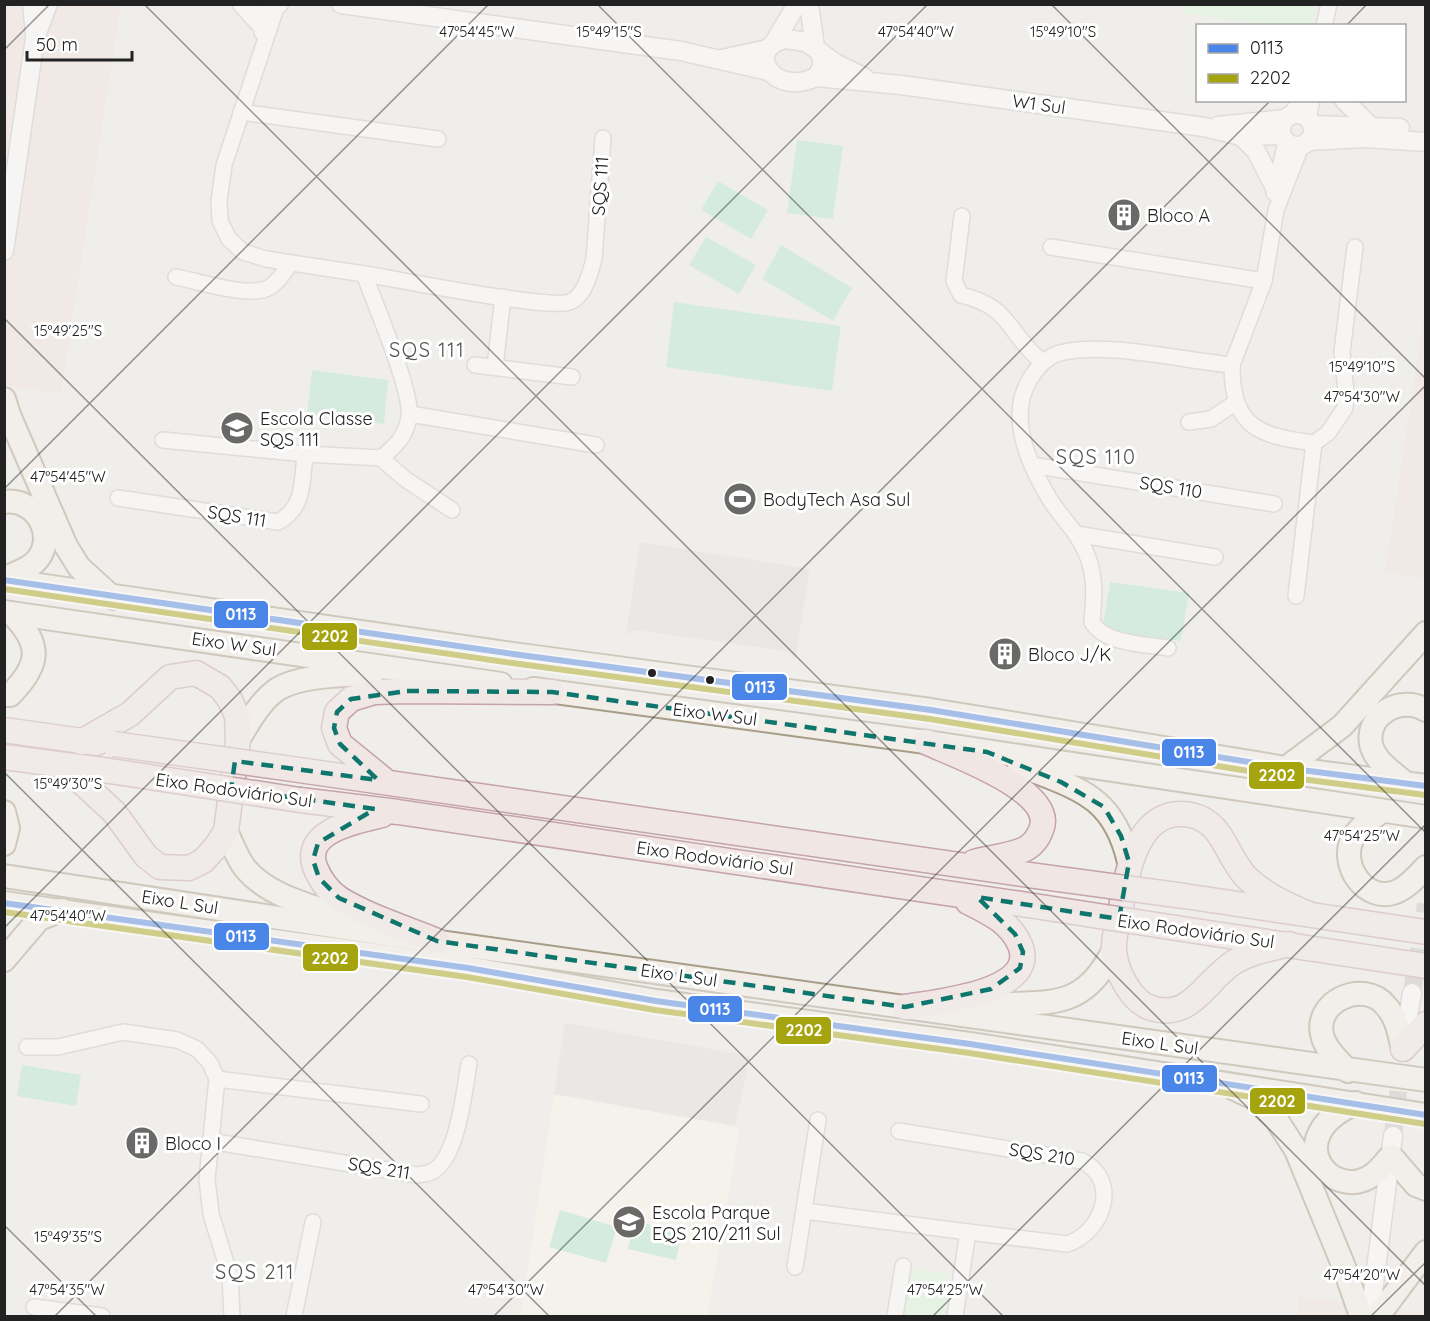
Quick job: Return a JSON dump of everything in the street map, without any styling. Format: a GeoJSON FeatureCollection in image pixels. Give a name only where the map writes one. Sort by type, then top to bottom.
{"type":"FeatureCollection","features":[{"type":"Feature","properties":{"kind":"highway"},"geometry":{"type":"LineString","coordinates":[[63,765],[114,812],[146,855],[160,867],[189,868],[203,861],[226,831],[238,740],[237,716],[230,700],[220,687],[196,673],[170,677],[130,714],[81,742]]}},
{"type":"Feature","properties":{"kind":"highway"},"geometry":{"type":"LineString","coordinates":[[385,780],[340,744],[334,728],[337,712],[351,699],[374,692],[552,692]]}},
{"type":"Feature","properties":{"kind":"highway","name":"Eixo Rodoviário Sul"},"geometry":{"type":"LineString","coordinates":[[4,730],[81,742],[114,744],[385,780],[1425,932]]}},
{"type":"Feature","properties":{"kind":"highway"},"geometry":{"type":"LineString","coordinates":[[926,742],[1028,792],[1043,813],[1043,826],[1037,838],[1025,849],[963,865]]}},
{"type":"Feature","properties":{"kind":"highway","name":"Eixo Rodoviário Sul"},"geometry":{"type":"LineString","coordinates":[[4,757],[947,892],[1425,966]]}},
{"type":"Feature","properties":{"kind":"highway"},"geometry":{"type":"LineString","coordinates":[[398,812],[345,824],[327,833],[318,843],[313,860],[319,878],[339,898],[437,941]]}},
{"type":"Feature","properties":{"kind":"highway"},"geometry":{"type":"LineString","coordinates":[[1289,944],[1253,953],[1234,962],[1189,1005],[1169,1011],[1149,1008],[1134,996],[1124,982],[1114,949],[1129,862],[1149,828],[1162,819],[1177,814],[1207,821],[1218,832],[1233,861],[1259,889],[1309,914]]}},
{"type":"Feature","properties":{"kind":"highway"},"geometry":{"type":"LineString","coordinates":[[905,1007],[991,989],[1008,981],[1020,968],[1023,952],[1015,934],[997,916],[947,892]]}},
{"type":"Feature","properties":{"kind":"highway"},"geometry":{"type":"LineString","coordinates":[[1402,1054],[1425,1024]]}},
{"type":"Feature","properties":{"kind":"main road"},"geometry":{"type":"LineString","coordinates":[[4,399],[66,546],[79,567],[113,597]]}},
{"type":"Feature","properties":{"kind":"main road"},"geometry":{"type":"LineString","coordinates":[[4,502],[27,506],[41,519],[45,534],[44,550],[34,562],[4,579]]}},
{"type":"Feature","properties":{"kind":"main road","name":"Eixo W Sul"},"geometry":{"type":"LineString","coordinates":[[4,579],[113,597],[931,710],[1286,768],[1415,785]]}},
{"type":"Feature","properties":{"kind":"main road"},"geometry":{"type":"LineString","coordinates":[[4,695],[10,695],[26,679],[33,664],[34,648],[27,629],[8,613]]}},
{"type":"Feature","properties":{"kind":"main road","name":"Eixo W Sul"},"geometry":{"type":"LineString","coordinates":[[8,613],[552,692],[926,742],[1425,817]]}},
{"type":"Feature","properties":{"kind":"main road"},"geometry":{"type":"LineString","coordinates":[[1286,768],[1342,726],[1425,633]]}},
{"type":"Feature","properties":{"kind":"main road"},"geometry":{"type":"LineString","coordinates":[[238,740],[254,714],[275,691],[299,682],[331,676],[419,671]]}},
{"type":"Feature","properties":{"kind":"main road"},"geometry":{"type":"LineString","coordinates":[[1415,785],[1380,762],[1371,745],[1371,730],[1377,718],[1390,708],[1403,704],[1418,705],[1425,710]]}},
{"type":"Feature","properties":{"kind":"main road"},"geometry":{"type":"LineString","coordinates":[[987,752],[1070,786],[1104,807],[1122,836],[1129,862]]}},
{"type":"Feature","properties":{"kind":"main road"},"geometry":{"type":"LineString","coordinates":[[1382,811],[1354,836],[1349,849],[1348,862],[1355,878],[1367,889],[1382,895],[1397,892],[1410,883],[1425,867]]}},
{"type":"Feature","properties":{"kind":"main road"},"geometry":{"type":"LineString","coordinates":[[4,812],[8,828],[4,844]]}},
{"type":"Feature","properties":{"kind":"main road"},"geometry":{"type":"LineString","coordinates":[[226,831],[245,868],[272,890],[390,935]]}},
{"type":"Feature","properties":{"kind":"main road","name":"Eixo L Sul"},"geometry":{"type":"LineString","coordinates":[[4,876],[390,935],[1425,1080]]}},
{"type":"Feature","properties":{"kind":"main road","name":"Eixo L Sul"},"geometry":{"type":"LineString","coordinates":[[4,903],[468,968],[656,1001],[1218,1081],[1425,1115]]}},
{"type":"Feature","properties":{"kind":"main road"},"geometry":{"type":"LineString","coordinates":[[4,960],[39,919],[62,910]]}},
{"type":"Feature","properties":{"kind":"main road"},"geometry":{"type":"LineString","coordinates":[[949,1013],[1011,1003],[1062,1001],[1080,994],[1094,982],[1114,949]]}},
{"type":"Feature","properties":{"kind":"main road"},"geometry":{"type":"LineString","coordinates":[[1348,1071],[1332,1054],[1323,1038],[1321,1023],[1327,1010],[1340,998],[1355,993],[1371,994],[1385,1004],[1397,1023],[1402,1054]]}},
{"type":"Feature","properties":{"kind":"main road"},"geometry":{"type":"LineString","coordinates":[[1218,1081],[1254,1098],[1276,1119],[1296,1150],[1344,1267],[1361,1317]]}},
{"type":"Feature","properties":{"kind":"main road"},"geometry":{"type":"LineString","coordinates":[[1356,1103],[1336,1112],[1324,1123],[1317,1136],[1315,1149],[1319,1163],[1330,1175],[1341,1180],[1357,1182],[1371,1176],[1392,1146],[1416,1185],[1425,1189]]}},
{"type":"Feature","properties":{"kind":"main road"},"geometry":{"type":"LineString","coordinates":[[1378,1317],[1425,1252]]}},
{"type":"Feature","properties":{"kind":"street"},"geometry":{"type":"LineString","coordinates":[[32,4],[36,38]]}},
{"type":"Feature","properties":{"kind":"street"},"geometry":{"type":"LineString","coordinates":[[4,250],[36,38],[48,4]]}},
{"type":"Feature","properties":{"kind":"street"},"geometry":{"type":"LineString","coordinates":[[242,4],[262,26]]}},
{"type":"Feature","properties":{"kind":"street","name":"SQS 111"},"geometry":{"type":"LineString","coordinates":[[263,50],[264,4]]}},
{"type":"Feature","properties":{"kind":"street"},"geometry":{"type":"LineString","coordinates":[[341,4],[681,51],[768,71]]}},
{"type":"Feature","properties":{"kind":"street"},"geometry":{"type":"LineString","coordinates":[[796,4],[771,45],[766,64],[768,71],[776,79],[797,84],[816,77],[823,66],[810,4]]}},
{"type":"Feature","properties":{"kind":"street"},"geometry":{"type":"LineString","coordinates":[[1324,24],[1329,4]]}},
{"type":"Feature","properties":{"kind":"street","name":"SQS 111"},"geometry":{"type":"LineString","coordinates":[[276,5],[224,165],[219,201],[220,220],[229,239],[243,252],[291,264],[503,297],[553,303],[570,302],[589,278],[594,259],[603,138]]}},
{"type":"Feature","properties":{"kind":"street"},"geometry":{"type":"LineString","coordinates":[[720,59],[796,40],[818,50]]}},
{"type":"Feature","properties":{"kind":"street","name":"W1 Sul"},"geometry":{"type":"LineString","coordinates":[[818,50],[835,63],[874,82]]}},
{"type":"Feature","properties":{"kind":"street","name":"W1 Sul"},"geometry":{"type":"LineString","coordinates":[[816,77],[874,82],[1204,127],[1241,136],[1297,127],[1365,138],[1425,142]]}},
{"type":"Feature","properties":{"kind":"street"},"geometry":{"type":"LineString","coordinates":[[1274,186],[1297,127],[1311,102]]}},
{"type":"Feature","properties":{"kind":"street"},"geometry":{"type":"LineString","coordinates":[[1346,102],[1369,126]]}},
{"type":"Feature","properties":{"kind":"street"},"geometry":{"type":"LineString","coordinates":[[241,112],[438,140]]}},
{"type":"Feature","properties":{"kind":"street","name":"W1 Sul"},"geometry":{"type":"LineString","coordinates":[[1204,127],[1369,126],[1425,130]]}},
{"type":"Feature","properties":{"kind":"street"},"geometry":{"type":"LineString","coordinates":[[1297,127],[1276,210],[1264,281],[1232,365],[1235,403],[1245,418],[1261,432],[1280,439],[1314,443],[1328,433],[1345,408],[1346,392],[1342,351],[1355,247]]}},
{"type":"Feature","properties":{"kind":"street"},"geometry":{"type":"LineString","coordinates":[[1241,136],[1256,151],[1274,186],[1276,210]]}},
{"type":"Feature","properties":{"kind":"street"},"geometry":{"type":"LineString","coordinates":[[962,216],[954,281],[961,295],[981,300],[996,308],[1027,350],[1041,362]]}},
{"type":"Feature","properties":{"kind":"street"},"geometry":{"type":"LineString","coordinates":[[1051,247],[1264,281]]}},
{"type":"Feature","properties":{"kind":"street"},"geometry":{"type":"LineString","coordinates":[[176,277],[250,292],[268,288],[291,264]]}},
{"type":"Feature","properties":{"kind":"street"},"geometry":{"type":"LineString","coordinates":[[364,274],[393,351],[410,414],[405,433],[398,445],[381,458]]}},
{"type":"Feature","properties":{"kind":"street"},"geometry":{"type":"LineString","coordinates":[[495,366],[503,297]]}},
{"type":"Feature","properties":{"kind":"street"},"geometry":{"type":"LineString","coordinates":[[1168,648],[1112,638],[1094,627],[1092,622],[1093,577],[1088,555],[1076,534],[1050,499],[1032,465],[1021,430],[1023,391],[1041,362],[1064,352],[1086,350],[1135,353],[1232,365]]}},
{"type":"Feature","properties":{"kind":"street"},"geometry":{"type":"LineString","coordinates":[[476,365],[572,377]]}},
{"type":"Feature","properties":{"kind":"street"},"geometry":{"type":"LineString","coordinates":[[1189,422],[1211,419],[1235,403]]}},
{"type":"Feature","properties":{"kind":"street"},"geometry":{"type":"LineString","coordinates":[[410,414],[596,445]]}},
{"type":"Feature","properties":{"kind":"street"},"geometry":{"type":"LineString","coordinates":[[163,440],[305,454],[381,458],[405,479],[452,510]]}},
{"type":"Feature","properties":{"kind":"street"},"geometry":{"type":"LineString","coordinates":[[1296,596],[1314,443]]}},
{"type":"Feature","properties":{"kind":"street","name":"SQS 111"},"geometry":{"type":"LineString","coordinates":[[118,498],[278,522],[289,516],[297,506],[305,454]]}},
{"type":"Feature","properties":{"kind":"street","name":"SQS 110"},"geometry":{"type":"LineString","coordinates":[[1032,465],[1274,504]]}},
{"type":"Feature","properties":{"kind":"street"},"geometry":{"type":"LineString","coordinates":[[1076,534],[1215,557]]}},
{"type":"Feature","properties":{"kind":"street"},"geometry":{"type":"LineString","coordinates":[[1402,1054],[1412,993]]}},
{"type":"Feature","properties":{"kind":"street"},"geometry":{"type":"LineString","coordinates":[[27,1047],[58,1047],[123,1032],[146,1034],[177,1040],[197,1049],[210,1063],[217,1079],[207,1179],[211,1214],[230,1276],[232,1317]]}},
{"type":"Feature","properties":{"kind":"street","name":"SQS 211"},"geometry":{"type":"LineString","coordinates":[[210,1141],[417,1175],[432,1172],[452,1149],[469,1064]]}},
{"type":"Feature","properties":{"kind":"street"},"geometry":{"type":"LineString","coordinates":[[217,1079],[421,1104]]}},
{"type":"Feature","properties":{"kind":"street"},"geometry":{"type":"LineString","coordinates":[[795,1267],[818,1120]]}},
{"type":"Feature","properties":{"kind":"street","name":"SQS 210"},"geometry":{"type":"LineString","coordinates":[[805,1211],[1067,1244],[1080,1240],[1097,1221],[1105,1197],[1104,1184],[1100,1173],[1082,1161],[899,1131]]}},
{"type":"Feature","properties":{"kind":"street"},"geometry":{"type":"LineString","coordinates":[[1370,1317],[1392,1146]]}},
{"type":"Feature","properties":{"kind":"street"},"geometry":{"type":"LineString","coordinates":[[294,1317],[313,1222]]}},
{"type":"Feature","properties":{"kind":"street"},"geometry":{"type":"LineString","coordinates":[[955,1317],[968,1232]]}},
{"type":"Feature","properties":{"kind":"street"},"geometry":{"type":"LineString","coordinates":[[895,1317],[903,1266]]}},
{"type":"Feature","properties":{"kind":"street"},"geometry":{"type":"LineString","coordinates":[[34,1307],[102,1317]]}},
{"type":"Feature","properties":{"kind":"highlighted area"},"geometry":{"type":"Polygon","coordinates":[[[407,691],[552,692],[987,752],[1061,782],[1104,807],[1121,836],[1129,862],[1119,919],[977,897],[1015,934],[1023,952],[1020,968],[991,989],[905,1007],[437,941],[339,898],[319,878],[313,860],[318,843],[375,809],[231,789],[235,761],[378,780],[340,744],[334,728],[337,712],[351,699],[407,691]]]}},
{"type":"Feature","properties":{"kind":"shaded area"},"geometry":{"type":"Polygon","coordinates":[[[4,5],[121,5],[61,394],[5,385],[4,5]]]}},
{"type":"Feature","properties":{"kind":"shaded area"},"geometry":{"type":"Polygon","coordinates":[[[1425,308],[1425,579],[1385,572],[1425,308]]]}},
{"type":"Feature","properties":{"kind":"shaded area"},"geometry":{"type":"Polygon","coordinates":[[[640,542],[810,569],[795,661],[790,653],[784,651],[635,630],[626,634],[640,542]]]}},
{"type":"Feature","properties":{"kind":"shaded area"},"geometry":{"type":"Polygon","coordinates":[[[565,1023],[750,1056],[735,1126],[554,1094],[565,1023]]]}},
{"type":"Feature","properties":{"kind":"shaded area","name":"Escola Parque EQS 210/211 Sul"},"geometry":{"type":"Polygon","coordinates":[[[554,1094],[740,1127],[707,1316],[521,1316],[554,1094]]]}},
{"type":"Feature","properties":{"kind":"shaded area"},"geometry":{"type":"Polygon","coordinates":[[[1299,1296],[1424,1314],[1424,1316],[1296,1316],[1299,1296]]]}},
{"type":"Feature","properties":{"kind":"green space"},"geometry":{"type":"Polygon","coordinates":[[[1186,4],[1316,5],[1313,24],[1258,24],[1184,13],[1186,4]]]}},
{"type":"Feature","properties":{"kind":"green space"},"geometry":{"type":"Polygon","coordinates":[[[797,140],[843,146],[833,219],[787,213],[797,140]]]}},
{"type":"Feature","properties":{"kind":"green space"},"geometry":{"type":"Polygon","coordinates":[[[718,181],[768,210],[751,239],[701,210],[718,181]]]}},
{"type":"Feature","properties":{"kind":"green space"},"geometry":{"type":"Polygon","coordinates":[[[706,237],[756,265],[739,294],[689,265],[706,237]]]}},
{"type":"Feature","properties":{"kind":"green space"},"geometry":{"type":"Polygon","coordinates":[[[781,245],[852,288],[833,321],[762,279],[781,245]]]}},
{"type":"Feature","properties":{"kind":"green space"},"geometry":{"type":"Polygon","coordinates":[[[674,302],[841,326],[832,391],[666,367],[674,302]]]}},
{"type":"Feature","properties":{"kind":"green space"},"geometry":{"type":"Polygon","coordinates":[[[312,370],[388,380],[384,424],[307,414],[312,370]]]}},
{"type":"Feature","properties":{"kind":"green space"},"geometry":{"type":"Polygon","coordinates":[[[1110,582],[1189,593],[1181,641],[1102,630],[1110,582]]]}},
{"type":"Feature","properties":{"kind":"green space"},"geometry":{"type":"Polygon","coordinates":[[[22,1065],[81,1075],[76,1106],[17,1096],[22,1065]]]}},
{"type":"Feature","properties":{"kind":"green space"},"geometry":{"type":"Polygon","coordinates":[[[560,1210],[617,1227],[606,1263],[549,1247],[560,1210]]]}},
{"type":"Feature","properties":{"kind":"green space"},"geometry":{"type":"Polygon","coordinates":[[[634,1221],[682,1232],[676,1260],[628,1249],[634,1221]]]}},
{"type":"Feature","properties":{"kind":"green space"},"geometry":{"type":"Polygon","coordinates":[[[909,1268],[950,1275],[944,1316],[901,1316],[909,1268]]]}},
{"type":"Feature","properties":{"kind":"tunnel"},"geometry":{"type":"LineString","coordinates":[[1412,993],[1426,904]]}},
{"type":"Feature","properties":{"kind":"tunnel"},"geometry":{"type":"LineString","coordinates":[[1393,1136],[1402,1060]]}},
{"type":"Feature","properties":{"kind":"transit line","name":"0113"},"geometry":{"type":"LineString","coordinates":[[4,580],[513,654],[931,710],[1286,768],[1426,786]]}},
{"type":"Feature","properties":{"kind":"transit line","name":"2202"},"geometry":{"type":"LineString","coordinates":[[4,589],[512,663],[930,719],[1285,777],[1425,795]]}},
{"type":"Feature","properties":{"kind":"transit line","name":"0113"},"geometry":{"type":"LineString","coordinates":[[4,903],[468,968],[656,1001],[970,1044],[1426,1115]]}},
{"type":"Feature","properties":{"kind":"transit line","name":"2202"},"geometry":{"type":"LineString","coordinates":[[4,912],[467,977],[655,1010],[969,1053],[1425,1124]]}},
{"type":"Feature","properties":{"kind":"place","name":"Bloco A"},"geometry":{"type":"Point","coordinates":[1124,215]}},
{"type":"Feature","properties":{"kind":"place","name":"Escola Classe SQS 111"},"geometry":{"type":"Point","coordinates":[237,428]}},
{"type":"Feature","properties":{"kind":"place","name":"BodyTech Asa Sul"},"geometry":{"type":"Point","coordinates":[740,499]}},
{"type":"Feature","properties":{"kind":"place","name":"Bloco J/K"},"geometry":{"type":"Point","coordinates":[1005,654]}},
{"type":"Feature","properties":{"kind":"place","name":"Bloco I"},"geometry":{"type":"Point","coordinates":[142,1143]}},
{"type":"Feature","properties":{"kind":"place","name":"Escola Parque EQS 210/211 Sul"},"geometry":{"type":"Point","coordinates":[629,1222]}},
{"type":"Feature","properties":{"kind":"district","name":"SQS 111"},"geometry":{"type":"Point","coordinates":[427,349]}},
{"type":"Feature","properties":{"kind":"district","name":"SQS 110"},"geometry":{"type":"Point","coordinates":[1096,456]}},
{"type":"Feature","properties":{"kind":"district","name":"SQS 211"},"geometry":{"type":"Point","coordinates":[255,1271]}}]}
